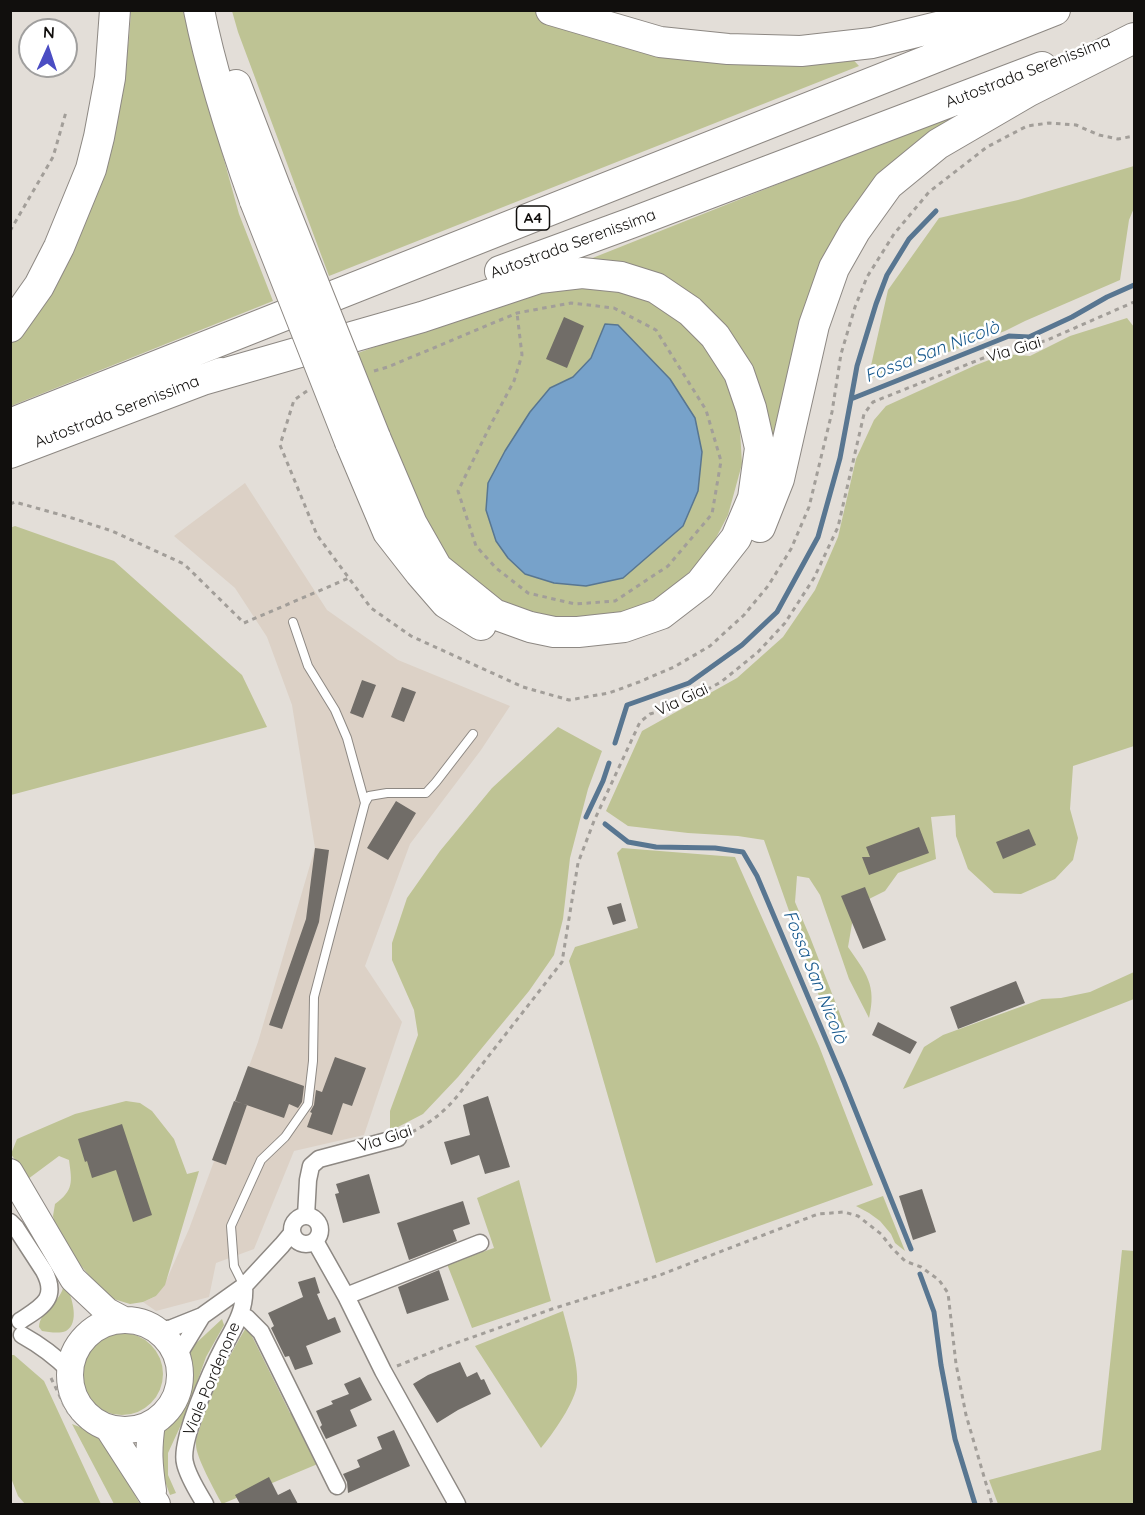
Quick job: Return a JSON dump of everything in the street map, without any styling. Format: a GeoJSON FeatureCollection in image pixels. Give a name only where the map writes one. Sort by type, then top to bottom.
{"type":"FeatureCollection","features":[{"type":"Feature","properties":{"kind":"highway"},"geometry":{"type":"LineString","coordinates":[[10,327],[39,286],[54,257],[91,169],[110,78],[115,10]]}},
{"type":"Feature","properties":{"kind":"highway"},"geometry":{"type":"LineString","coordinates":[[199,10],[205,41],[236,147],[266,196]]}},
{"type":"Feature","properties":{"kind":"highway"},"geometry":{"type":"LineString","coordinates":[[214,10],[266,196],[362,439],[388,532],[446,603],[479,624],[516,641],[553,649],[594,651],[644,637],[689,610],[719,588],[744,557],[763,522],[779,479],[814,325],[834,268],[855,231],[888,185],[938,144],[1029,91],[1134,38]]}},
{"type":"Feature","properties":{"kind":"highway"},"geometry":{"type":"LineString","coordinates":[[551,10],[660,42],[728,49],[801,51],[872,43],[1007,10]]}},
{"type":"Feature","properties":{"kind":"highway","name":"Autostrada Serenissima"},"geometry":{"type":"LineString","coordinates":[[10,424],[1055,10]]}},
{"type":"Feature","properties":{"kind":"highway","name":"Autostrada Serenissima"},"geometry":{"type":"LineString","coordinates":[[10,453],[631,223],[1134,31]]}},
{"type":"Feature","properties":{"kind":"highway"},"geometry":{"type":"LineString","coordinates":[[202,380],[422,317],[539,278],[582,273],[621,277],[656,288],[690,311],[715,336],[739,373],[751,408],[760,448],[753,498],[736,537],[700,584],[661,614],[624,627],[554,632],[530,627],[494,614],[437,568],[362,439]]}},
{"type":"Feature","properties":{"kind":"main road"},"geometry":{"type":"LineString","coordinates":[[13,1197],[37,1219],[73,1279],[81,1307],[81,1342]]}},
{"type":"Feature","properties":{"kind":"main road"},"geometry":{"type":"LineString","coordinates":[[73,1279],[107,1311],[124,1320],[144,1324],[157,1331],[168,1341],[177,1357]]}},
{"type":"Feature","properties":{"kind":"main road"},"geometry":{"type":"LineString","coordinates":[[124,1320],[111,1322],[89,1334],[60,1373],[71,1386],[78,1405],[92,1419],[155,1502]]}},
{"type":"Feature","properties":{"kind":"main road","name":"Viale Pordenone"},"geometry":{"type":"LineString","coordinates":[[152,1423],[166,1412],[176,1394],[180,1379],[177,1357]]}},
{"type":"Feature","properties":{"kind":"main road"},"geometry":{"type":"LineString","coordinates":[[99,1429],[131,1430],[152,1423],[148,1460],[155,1502]]}},
{"type":"Feature","properties":{"kind":"street","name":"Via Giai"},"geometry":{"type":"LineString","coordinates":[[306,1216],[311,1166],[319,1159],[398,1138]]}},
{"type":"Feature","properties":{"kind":"street"},"geometry":{"type":"LineString","coordinates":[[306,1216],[318,1223],[320,1232],[311,1243],[302,1244],[294,1238],[291,1229],[298,1218],[306,1216]]}},
{"type":"Feature","properties":{"kind":"street"},"geometry":{"type":"LineString","coordinates":[[10,1222],[44,1271],[50,1290],[42,1307],[16,1328],[57,1358],[60,1373]]}},
{"type":"Feature","properties":{"kind":"street"},"geometry":{"type":"LineString","coordinates":[[157,1331],[172,1328],[202,1316],[244,1286],[292,1233]]}},
{"type":"Feature","properties":{"kind":"street"},"geometry":{"type":"LineString","coordinates":[[315,1240],[457,1504]]}},
{"type":"Feature","properties":{"kind":"street"},"geometry":{"type":"LineString","coordinates":[[346,1296],[480,1243]]}},
{"type":"Feature","properties":{"kind":"street","name":"Viale Pordenone"},"geometry":{"type":"LineString","coordinates":[[205,1504],[184,1462],[184,1446],[195,1411],[240,1314],[245,1298],[244,1286]]}},
{"type":"Feature","properties":{"kind":"street"},"geometry":{"type":"LineString","coordinates":[[240,1314],[248,1318],[261,1332],[337,1486]]}},
{"type":"Feature","properties":{"kind":"street"},"geometry":{"type":"LineString","coordinates":[[177,1357],[202,1316]]}},
{"type":"Feature","properties":{"kind":"lane"},"geometry":{"type":"LineString","coordinates":[[293,622],[308,666],[335,710],[347,738],[365,803]]}},
{"type":"Feature","properties":{"kind":"lane"},"geometry":{"type":"LineString","coordinates":[[244,1286],[234,1266],[231,1226],[261,1160],[285,1137],[308,1104],[313,1061],[314,997],[365,803],[369,796],[387,793],[426,793],[473,734]]}},
{"type":"Feature","properties":{"kind":"path"},"geometry":{"type":"LineString","coordinates":[[10,231],[53,157],[66,112]]}},
{"type":"Feature","properties":{"kind":"path"},"geometry":{"type":"LineString","coordinates":[[308,390],[294,400],[280,444],[317,535],[371,608],[411,636],[523,687],[569,700],[609,693],[674,668],[710,646],[744,615],[768,586],[792,549],[809,507],[832,412],[841,354],[859,297],[867,277],[894,234],[929,192],[987,147],[1027,126],[1049,123],[1076,125],[1099,135],[1118,139],[1134,136]]}},
{"type":"Feature","properties":{"kind":"path","name":"Via Giai"},"geometry":{"type":"LineString","coordinates":[[398,1138],[422,1127],[442,1113],[459,1095],[562,962],[578,863],[594,821],[640,722],[650,714],[677,706],[721,682],[758,652],[785,624],[814,578],[838,527],[864,414],[873,402],[1006,348],[1045,341],[1134,302]]}},
{"type":"Feature","properties":{"kind":"path"},"geometry":{"type":"LineString","coordinates":[[365,374],[388,367],[517,313],[571,303],[614,308],[656,330],[706,410],[722,462],[712,514],[668,566],[615,601],[575,603],[528,593],[496,568],[476,546],[458,491],[514,381],[522,355],[517,313]]}},
{"type":"Feature","properties":{"kind":"path"},"geometry":{"type":"LineString","coordinates":[[10,504],[15,502],[112,531],[184,564],[244,623],[349,578]]}},
{"type":"Feature","properties":{"kind":"path"},"geometry":{"type":"LineString","coordinates":[[384,1371],[442,1348],[660,1275],[818,1214],[844,1212],[858,1216],[870,1224],[882,1234],[905,1261],[930,1273],[939,1280],[948,1293],[956,1364],[966,1415],[992,1504]]}},
{"type":"Feature","properties":{"kind":"path"},"geometry":{"type":"LineString","coordinates":[[60,1373],[56,1385],[66,1409],[72,1417],[99,1429]]}},
{"type":"Feature","properties":{"kind":"shaded area"},"geometry":{"type":"Polygon","coordinates":[[[245,483],[327,610],[398,660],[510,706],[481,750],[410,844],[365,966],[402,1022],[364,1135],[294,1151],[254,1249],[216,1263],[209,1297],[156,1311],[143,1302],[156,1296],[167,1279],[189,1229],[258,1042],[315,848],[292,705],[267,637],[235,588],[174,536],[245,483]]]}},
{"type":"Feature","properties":{"kind":"green space"},"geometry":{"type":"Polygon","coordinates":[[[131,11],[183,11],[239,214],[273,301],[11,406],[10,342],[31,320],[78,234],[116,128],[131,11]]]}},
{"type":"Feature","properties":{"kind":"green space"},"geometry":{"type":"Polygon","coordinates":[[[232,11],[538,11],[846,52],[859,66],[329,276],[232,11]]]}},
{"type":"Feature","properties":{"kind":"green space"},"geometry":{"type":"Polygon","coordinates":[[[989,100],[836,240],[806,301],[763,487],[721,330],[585,261],[989,100]]]}},
{"type":"Feature","properties":{"kind":"green space"},"geometry":{"type":"Polygon","coordinates":[[[1134,166],[1134,208],[1129,220],[1120,280],[1005,331],[868,379],[888,290],[939,218],[1018,200],[1134,166]]]}},
{"type":"Feature","properties":{"kind":"green space"},"geometry":{"type":"Polygon","coordinates":[[[552,282],[593,282],[645,297],[680,319],[718,362],[739,413],[742,464],[728,515],[706,557],[665,594],[607,622],[560,621],[499,602],[437,549],[407,492],[358,353],[552,282]]]}},
{"type":"Feature","properties":{"kind":"green space"},"geometry":{"type":"Polygon","coordinates":[[[1127,318],[1134,327],[1134,746],[1073,766],[1070,809],[1078,838],[1073,860],[1055,879],[1021,894],[994,893],[968,869],[956,836],[955,815],[931,817],[936,859],[898,873],[885,891],[855,906],[848,947],[865,972],[871,988],[869,1018],[849,979],[820,895],[809,878],[797,876],[795,902],[845,1027],[831,1030],[764,840],[628,826],[606,811],[642,731],[737,678],[783,637],[815,590],[838,537],[856,459],[874,420],[886,406],[1005,354],[1030,356],[1070,336],[1127,318]]]}},
{"type":"Feature","properties":{"kind":"green space"},"geometry":{"type":"Polygon","coordinates":[[[15,526],[114,561],[242,675],[267,727],[11,795],[10,528],[15,526]]]}},
{"type":"Feature","properties":{"kind":"green space"},"geometry":{"type":"Polygon","coordinates":[[[558,727],[602,751],[588,789],[570,858],[563,919],[554,955],[529,991],[458,1077],[423,1114],[390,1129],[390,1111],[418,1035],[414,1010],[392,960],[392,943],[407,898],[440,851],[492,788],[558,727]]]}},
{"type":"Feature","properties":{"kind":"green space"},"geometry":{"type":"Polygon","coordinates":[[[622,848],[735,857],[819,1046],[873,1185],[656,1263],[569,961],[575,947],[638,928],[617,853],[622,848]]]}},
{"type":"Feature","properties":{"kind":"green space"},"geometry":{"type":"Polygon","coordinates":[[[1134,972],[1134,999],[903,1089],[924,1047],[943,1035],[1042,999],[1090,992],[1134,972]]]}},
{"type":"Feature","properties":{"kind":"green space"},"geometry":{"type":"Polygon","coordinates":[[[126,1101],[140,1103],[152,1111],[174,1139],[187,1174],[199,1171],[165,1285],[156,1296],[143,1302],[130,1304],[107,1297],[73,1256],[55,1224],[53,1216],[55,1204],[69,1190],[71,1174],[69,1160],[59,1156],[28,1179],[11,1154],[17,1139],[75,1114],[126,1101]]]}},
{"type":"Feature","properties":{"kind":"green space"},"geometry":{"type":"Polygon","coordinates":[[[519,1180],[551,1301],[472,1328],[447,1264],[494,1248],[477,1198],[519,1180]]]}},
{"type":"Feature","properties":{"kind":"green space"},"geometry":{"type":"Polygon","coordinates":[[[883,1196],[905,1251],[895,1243],[880,1221],[856,1206],[883,1196]]]}},
{"type":"Feature","properties":{"kind":"green space"},"geometry":{"type":"Polygon","coordinates":[[[28,1228],[69,1292],[74,1316],[73,1322],[66,1331],[57,1333],[42,1331],[39,1327],[43,1316],[63,1288],[26,1229],[28,1228]]]}},
{"type":"Feature","properties":{"kind":"green space"},"geometry":{"type":"Polygon","coordinates":[[[1122,1250],[1134,1251],[1134,1504],[998,1504],[989,1480],[1101,1450],[1122,1250]]]}},
{"type":"Feature","properties":{"kind":"green space"},"geometry":{"type":"Polygon","coordinates":[[[563,1311],[575,1358],[576,1391],[557,1427],[541,1448],[475,1346],[563,1311]]]}},
{"type":"Feature","properties":{"kind":"green space"},"geometry":{"type":"Polygon","coordinates":[[[222,1319],[224,1325],[206,1357],[185,1416],[168,1453],[168,1475],[176,1493],[170,1495],[158,1462],[159,1437],[186,1397],[189,1378],[188,1356],[193,1346],[222,1319]]]}},
{"type":"Feature","properties":{"kind":"green space"},"geometry":{"type":"Polygon","coordinates":[[[247,1326],[290,1413],[294,1411],[320,1463],[222,1504],[199,1457],[196,1440],[215,1388],[247,1326]]]}},
{"type":"Feature","properties":{"kind":"green space"},"geometry":{"type":"Polygon","coordinates":[[[122,1333],[138,1336],[151,1345],[160,1358],[163,1374],[160,1390],[151,1403],[138,1412],[122,1415],[106,1412],[93,1403],[84,1390],[81,1374],[84,1358],[93,1345],[106,1336],[122,1333]]]}},
{"type":"Feature","properties":{"kind":"green space"},"geometry":{"type":"Polygon","coordinates":[[[10,1355],[14,1355],[44,1381],[101,1504],[25,1504],[18,1496],[11,1478],[10,1355]]]}},
{"type":"Feature","properties":{"kind":"green space"},"geometry":{"type":"Polygon","coordinates":[[[72,1424],[85,1429],[103,1443],[117,1462],[140,1504],[114,1504],[72,1424]]]}},
{"type":"Feature","properties":{"kind":"water"},"geometry":{"type":"Polygon","coordinates":[[[605,324],[618,325],[670,379],[695,418],[702,452],[698,491],[683,526],[623,578],[586,586],[554,583],[525,574],[508,558],[496,541],[486,510],[488,483],[530,412],[550,388],[573,377],[591,358],[605,324]]]}},
{"type":"Feature","properties":{"kind":"building"},"geometry":{"type":"Polygon","coordinates":[[[564,317],[584,326],[567,368],[546,359],[564,317]]]}},
{"type":"Feature","properties":{"kind":"building"},"geometry":{"type":"Polygon","coordinates":[[[362,680],[376,685],[363,718],[350,713],[362,680]]]}},
{"type":"Feature","properties":{"kind":"building"},"geometry":{"type":"Polygon","coordinates":[[[402,687],[416,692],[404,722],[391,717],[402,687]]]}},
{"type":"Feature","properties":{"kind":"building"},"geometry":{"type":"Polygon","coordinates":[[[396,801],[416,813],[388,860],[367,848],[396,801]]]}},
{"type":"Feature","properties":{"kind":"building"},"geometry":{"type":"Polygon","coordinates":[[[919,827],[929,853],[869,875],[862,857],[870,857],[866,847],[919,827]]]}},
{"type":"Feature","properties":{"kind":"building"},"geometry":{"type":"Polygon","coordinates":[[[1029,829],[1036,845],[1003,859],[996,842],[1029,829]]]}},
{"type":"Feature","properties":{"kind":"building"},"geometry":{"type":"Polygon","coordinates":[[[315,848],[329,850],[319,922],[282,1029],[269,1025],[306,919],[315,848]]]}},
{"type":"Feature","properties":{"kind":"building"},"geometry":{"type":"Polygon","coordinates":[[[865,887],[886,940],[863,949],[841,896],[865,887]]]}},
{"type":"Feature","properties":{"kind":"building"},"geometry":{"type":"Polygon","coordinates":[[[621,903],[626,921],[613,925],[607,907],[621,903]]]}},
{"type":"Feature","properties":{"kind":"building"},"geometry":{"type":"Polygon","coordinates":[[[1016,981],[1025,1003],[958,1029],[950,1007],[1016,981]]]}},
{"type":"Feature","properties":{"kind":"building"},"geometry":{"type":"Polygon","coordinates":[[[878,1022],[917,1042],[910,1054],[872,1035],[878,1022]]]}},
{"type":"Feature","properties":{"kind":"building"},"geometry":{"type":"Polygon","coordinates":[[[335,1057],[366,1068],[352,1106],[343,1103],[332,1135],[307,1127],[316,1090],[322,1092],[335,1057]]]}},
{"type":"Feature","properties":{"kind":"building"},"geometry":{"type":"Polygon","coordinates":[[[248,1066],[304,1086],[302,1102],[298,1108],[289,1104],[284,1118],[235,1101],[248,1066]]]}},
{"type":"Feature","properties":{"kind":"building"},"geometry":{"type":"Polygon","coordinates":[[[488,1096],[510,1167],[485,1174],[479,1155],[451,1165],[444,1142],[470,1135],[463,1105],[488,1096]]]}},
{"type":"Feature","properties":{"kind":"building"},"geometry":{"type":"Polygon","coordinates":[[[234,1101],[247,1105],[226,1165],[212,1160],[234,1101]]]}},
{"type":"Feature","properties":{"kind":"building"},"geometry":{"type":"Polygon","coordinates":[[[122,1124],[152,1215],[133,1222],[116,1170],[92,1178],[78,1139],[122,1124]]]}},
{"type":"Feature","properties":{"kind":"building"},"geometry":{"type":"Polygon","coordinates":[[[369,1174],[380,1213],[343,1223],[335,1194],[339,1193],[336,1184],[369,1174]]]}},
{"type":"Feature","properties":{"kind":"building"},"geometry":{"type":"Polygon","coordinates":[[[922,1189],[936,1232],[913,1240],[899,1196],[922,1189]]]}},
{"type":"Feature","properties":{"kind":"building"},"geometry":{"type":"Polygon","coordinates":[[[463,1201],[470,1224],[453,1230],[457,1241],[409,1260],[397,1223],[463,1201]]]}},
{"type":"Feature","properties":{"kind":"building"},"geometry":{"type":"Polygon","coordinates":[[[439,1270],[449,1300],[407,1314],[398,1287],[439,1270]]]}},
{"type":"Feature","properties":{"kind":"building"},"geometry":{"type":"Polygon","coordinates":[[[315,1277],[320,1293],[317,1294],[328,1320],[335,1317],[341,1332],[306,1346],[313,1364],[295,1370],[289,1356],[285,1357],[271,1328],[274,1326],[268,1313],[303,1297],[298,1282],[315,1277]]]}},
{"type":"Feature","properties":{"kind":"building"},"geometry":{"type":"Polygon","coordinates":[[[460,1362],[467,1377],[477,1372],[481,1380],[484,1379],[491,1394],[437,1423],[413,1384],[460,1362]]]}},
{"type":"Feature","properties":{"kind":"building"},"geometry":{"type":"Polygon","coordinates":[[[360,1377],[372,1400],[350,1410],[357,1426],[326,1439],[316,1411],[333,1404],[331,1401],[349,1394],[344,1384],[360,1377]]]}},
{"type":"Feature","properties":{"kind":"building"},"geometry":{"type":"Polygon","coordinates":[[[394,1430],[410,1466],[348,1493],[347,1482],[343,1474],[360,1467],[357,1460],[382,1449],[377,1437],[394,1430]]]}},
{"type":"Feature","properties":{"kind":"building"},"geometry":{"type":"Polygon","coordinates":[[[269,1477],[278,1495],[290,1489],[298,1504],[240,1504],[235,1495],[269,1477]]]}},
{"type":"Feature","properties":{"kind":"waterway"},"geometry":{"type":"LineString","coordinates":[[851,399],[857,366],[887,275],[909,239],[936,211]]}},
{"type":"Feature","properties":{"kind":"waterway","name":"Fossa San Nicolò"},"geometry":{"type":"LineString","coordinates":[[615,743],[627,705],[689,683],[742,645],[777,612],[818,537],[840,458],[851,399],[1009,336],[1029,337],[1134,285]]}},
{"type":"Feature","properties":{"kind":"waterway","name":"Fossa San Nicolò"},"geometry":{"type":"LineString","coordinates":[[586,817],[609,763]]}},
{"type":"Feature","properties":{"kind":"waterway","name":"Fossa San Nicolò"},"geometry":{"type":"LineString","coordinates":[[605,824],[628,842],[656,847],[715,848],[743,852],[757,876],[844,1082],[911,1249]]}},
{"type":"Feature","properties":{"kind":"waterway","name":"Fossa San Nicolò"},"geometry":{"type":"LineString","coordinates":[[920,1274],[934,1312],[955,1439],[975,1504]]}}]}
